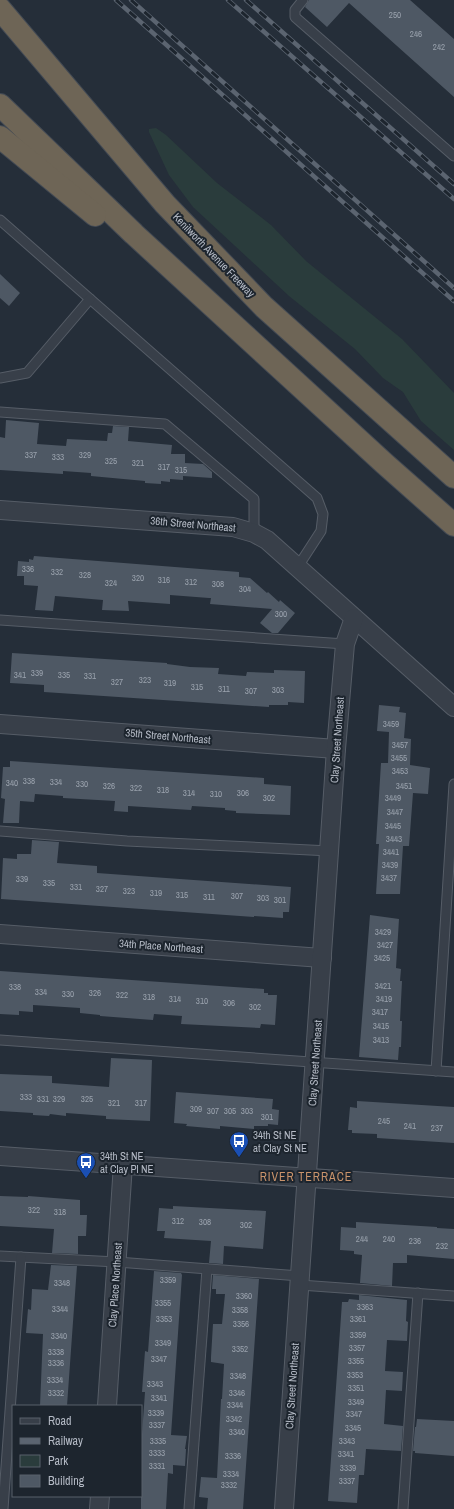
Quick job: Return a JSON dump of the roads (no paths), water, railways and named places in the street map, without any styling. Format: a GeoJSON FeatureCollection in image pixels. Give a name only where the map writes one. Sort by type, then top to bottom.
{"type":"FeatureCollection","features":[{"type":"Feature","properties":{"kind":"highway","name":"Kenilworth Avenue Freeway"},"geometry":{"type":"LineString","coordinates":[[0,8],[165,204],[264,307],[454,477]]}},
{"type":"Feature","properties":{"kind":"highway"},"geometry":{"type":"LineString","coordinates":[[0,26],[73,96]]}},
{"type":"Feature","properties":{"kind":"highway"},"geometry":{"type":"LineString","coordinates":[[0,105],[134,234],[451,523]]}},
{"type":"Feature","properties":{"kind":"highway"},"geometry":{"type":"LineString","coordinates":[[0,137],[229,321]]}},
{"type":"Feature","properties":{"kind":"street","name":"36th Street Northeast"},"geometry":{"type":"LineString","coordinates":[[0,510],[233,527],[254,533],[267,540],[454,707]]}},
{"type":"Feature","properties":{"kind":"street","name":"Clay Street Northeast"},"geometry":{"type":"LineString","coordinates":[[284,1509],[336,749],[345,644],[354,618]]}},
{"type":"Feature","properties":{"kind":"street","name":"35th Street Northeast"},"geometry":{"type":"LineString","coordinates":[[0,724],[336,749]]}},
{"type":"Feature","properties":{"kind":"street","name":"34th Place Northeast"},"geometry":{"type":"LineString","coordinates":[[0,934],[322,958]]}},
{"type":"Feature","properties":{"kind":"street"},"geometry":{"type":"LineString","coordinates":[[0,1156],[454,1188]]}},
{"type":"Feature","properties":{"kind":"street","name":"Clay Place Northeast"},"geometry":{"type":"LineString","coordinates":[[107,1405],[123,1164]]}},
{"type":"Feature","properties":{"kind":"street"},"geometry":{"type":"LineString","coordinates":[[99,1509],[100,1497]]}},
{"type":"Feature","properties":{"kind":"lane"},"geometry":{"type":"LineString","coordinates":[[303,0],[295,10],[296,17],[454,156]]}},
{"type":"Feature","properties":{"kind":"lane"},"geometry":{"type":"LineString","coordinates":[[0,220],[317,498],[324,514],[321,531],[297,568]]}},
{"type":"Feature","properties":{"kind":"lane"},"geometry":{"type":"LineString","coordinates":[[0,378],[27,372],[90,299]]}},
{"type":"Feature","properties":{"kind":"lane"},"geometry":{"type":"LineString","coordinates":[[0,412],[165,424],[254,499],[254,533]]}},
{"type":"Feature","properties":{"kind":"lane"},"geometry":{"type":"LineString","coordinates":[[0,620],[345,644]]}},
{"type":"Feature","properties":{"kind":"lane"},"geometry":{"type":"LineString","coordinates":[[436,1071],[454,784]]}},
{"type":"Feature","properties":{"kind":"lane"},"geometry":{"type":"LineString","coordinates":[[0,831],[128,841],[330,851]]}},
{"type":"Feature","properties":{"kind":"lane"},"geometry":{"type":"LineString","coordinates":[[0,1040],[454,1072]]}},
{"type":"Feature","properties":{"kind":"lane"},"geometry":{"type":"LineString","coordinates":[[0,1256],[117,1262],[207,1269],[454,1296]]}},
{"type":"Feature","properties":{"kind":"lane"},"geometry":{"type":"LineString","coordinates":[[3,1509],[21,1258]]}},
{"type":"Feature","properties":{"kind":"lane"},"geometry":{"type":"LineString","coordinates":[[189,1509],[207,1269]]}},
{"type":"Feature","properties":{"kind":"lane"},"geometry":{"type":"LineString","coordinates":[[402,1509],[418,1293]]}},
{"type":"Feature","properties":{"kind":"railway"},"geometry":{"type":"LineString","coordinates":[[116,0],[454,301]]}},
{"type":"Feature","properties":{"kind":"railway"},"geometry":{"type":"LineString","coordinates":[[131,0],[454,288]]}},
{"type":"Feature","properties":{"kind":"railway"},"geometry":{"type":"LineString","coordinates":[[228,0],[454,199]]}},
{"type":"Feature","properties":{"kind":"railway"},"geometry":{"type":"LineString","coordinates":[[246,0],[454,184]]}},
{"type":"Feature","properties":{"kind":"place","name":"34th St NE at Clay St NE"},"geometry":{"type":"Point","coordinates":[239,1158]}},
{"type":"Feature","properties":{"kind":"place","name":"34th St NE at Clay Pl NE"},"geometry":{"type":"Point","coordinates":[86,1179]}},
{"type":"Feature","properties":{"kind":"district","name":"RIVER TERRACE"},"geometry":{"type":"Point","coordinates":[306,1177]}}]}
